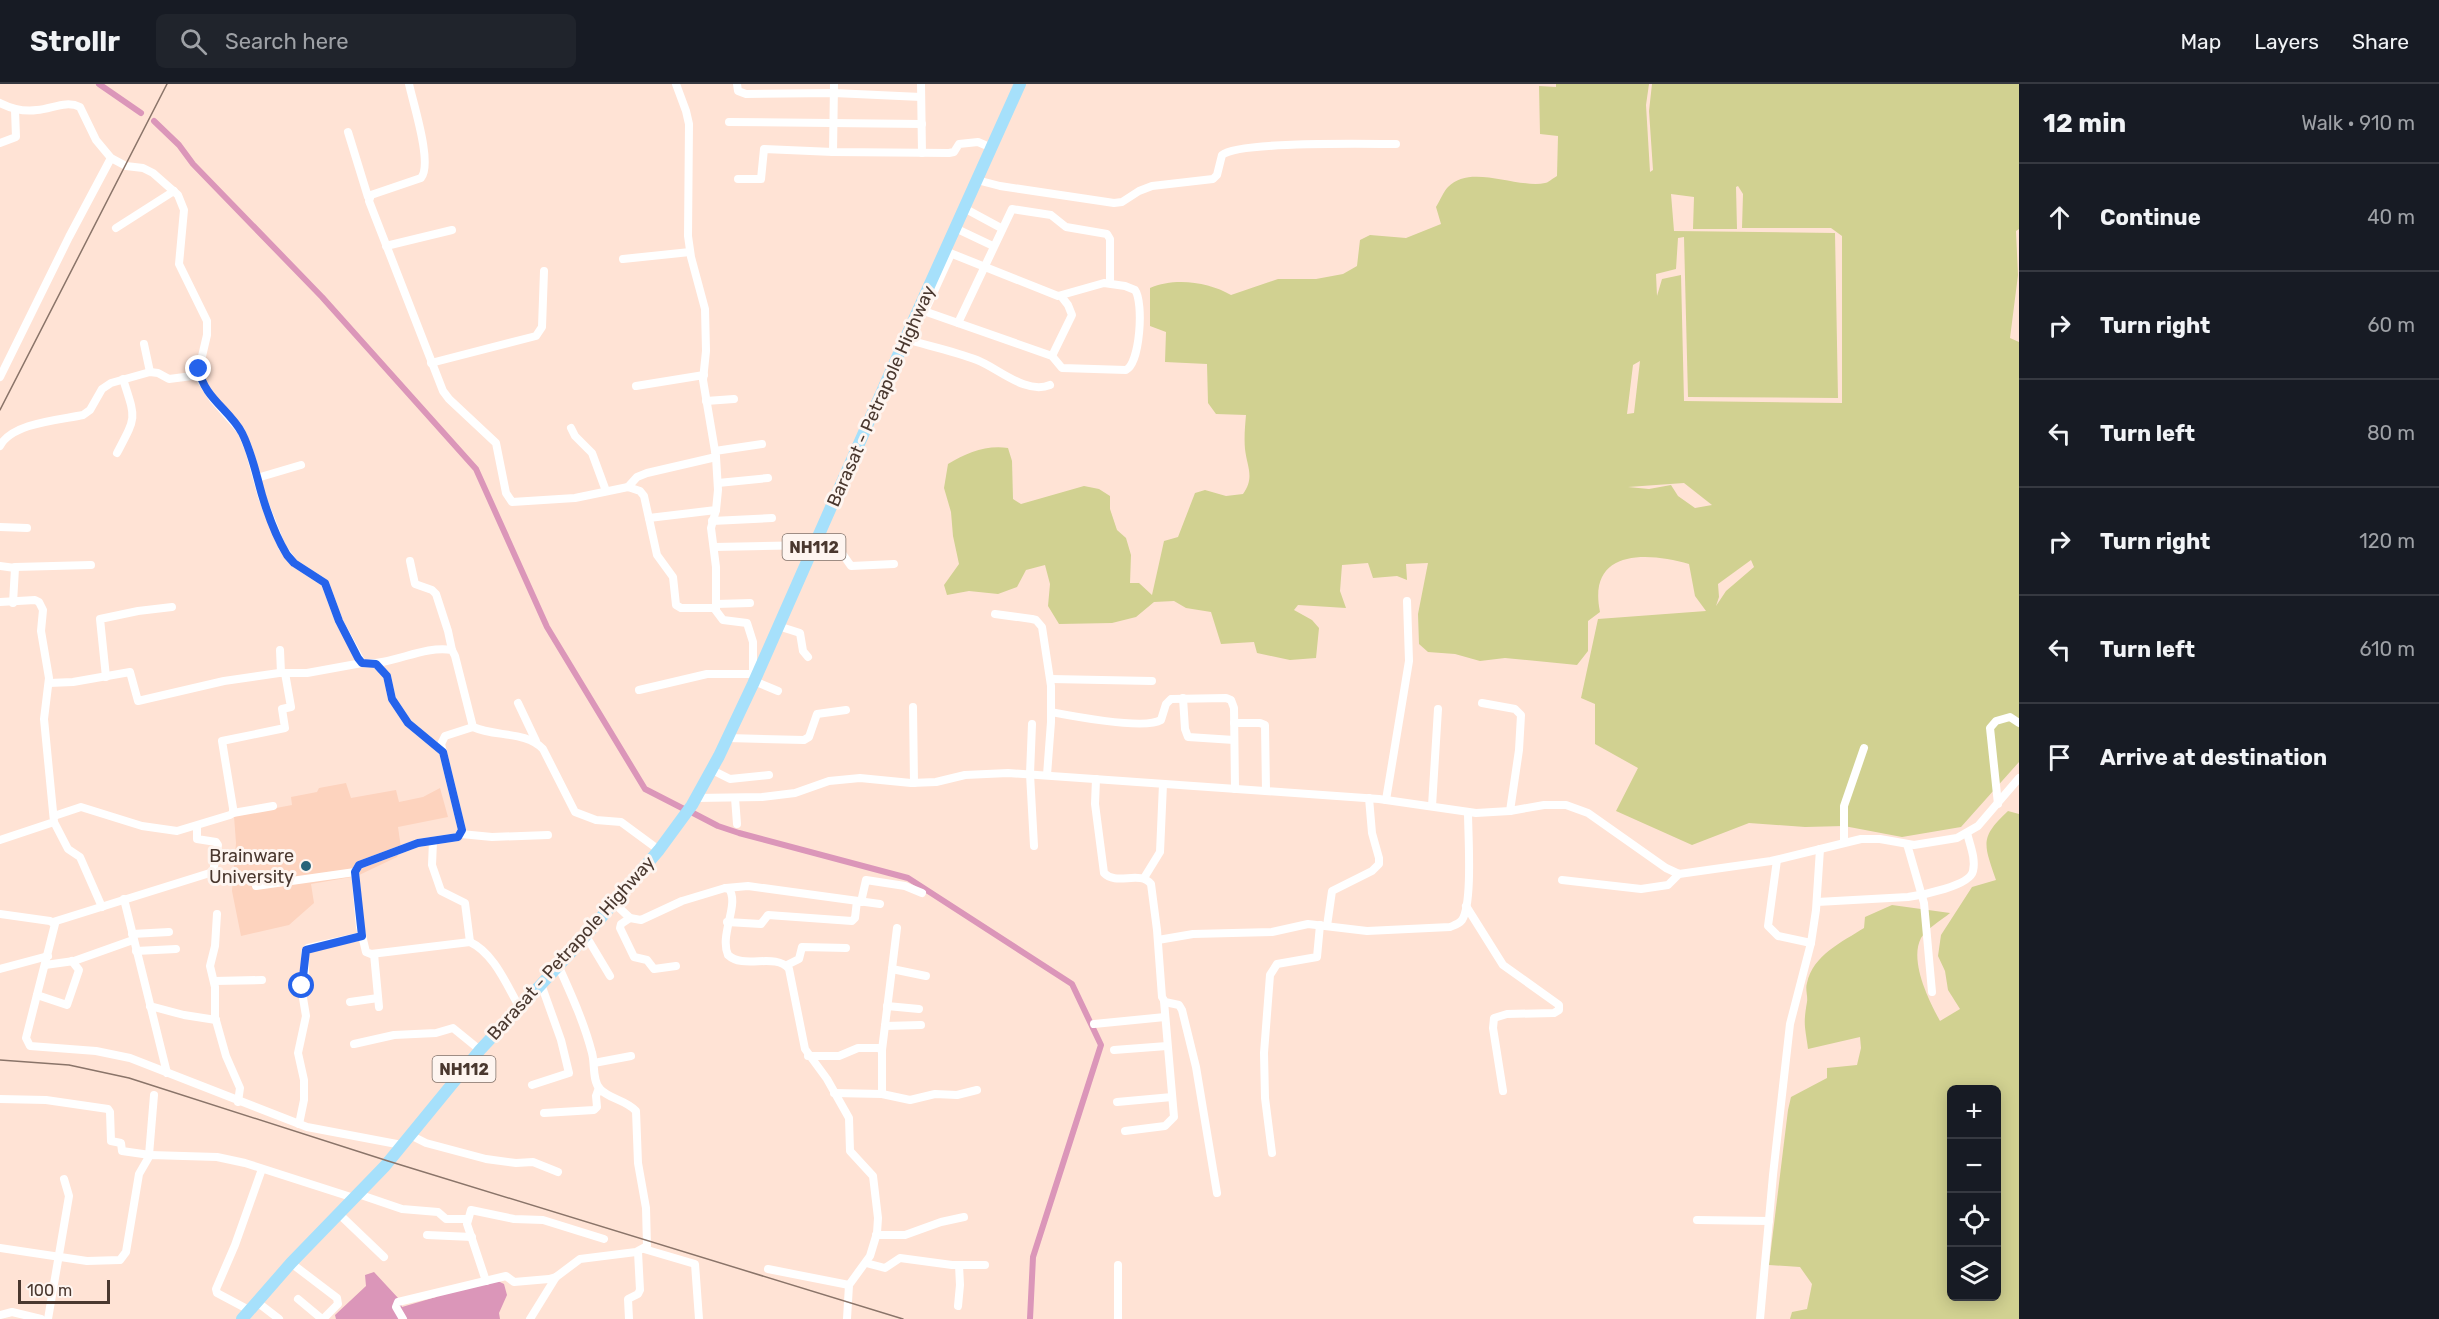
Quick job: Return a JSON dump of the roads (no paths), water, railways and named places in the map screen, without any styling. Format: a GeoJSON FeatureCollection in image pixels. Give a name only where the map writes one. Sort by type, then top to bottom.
{"type":"FeatureCollection","features":[{"type":"Feature","properties":{"kind":"highway","name":"Barasat - Petrapole Highway"},"geometry":{"type":"LineString","coordinates":[[249,1310],[356,1196],[406,1140],[480,1050],[586,936],[659,850],[694,801],[728,738],[817,542],[905,339],[948,252],[955,228],[1020,84]]}},
{"type":"Feature","properties":{"kind":"street"},"geometry":{"type":"LineString","coordinates":[[368,197],[421,178],[425,172],[422,144],[409,84]]}},
{"type":"Feature","properties":{"kind":"street"},"geometry":{"type":"LineString","coordinates":[[676,84],[686,111],[688,124],[690,252],[705,309],[704,375],[718,483],[716,510],[712,521],[716,567],[716,607],[723,620],[745,622],[749,626],[753,642],[753,680]]}},
{"type":"Feature","properties":{"kind":"street"},"geometry":{"type":"LineString","coordinates":[[737,84],[738,91],[746,94],[834,89],[921,97]]}},
{"type":"Feature","properties":{"kind":"street"},"geometry":{"type":"LineString","coordinates":[[921,84],[922,153]]}},
{"type":"Feature","properties":{"kind":"street"},"geometry":{"type":"LineString","coordinates":[[833,152],[834,89]]}},
{"type":"Feature","properties":{"kind":"street"},"geometry":{"type":"LineString","coordinates":[[0,104],[15,110],[38,110],[66,104],[80,107],[100,146],[111,158],[126,166],[143,168],[153,173],[174,191],[184,210],[180,264],[207,321],[200,379],[213,399],[241,430],[262,497],[282,547],[294,563],[325,583],[339,621],[362,663]]}},
{"type":"Feature","properties":{"kind":"street"},"geometry":{"type":"LineString","coordinates":[[0,143],[16,137],[15,110]]}},
{"type":"Feature","properties":{"kind":"street"},"geometry":{"type":"LineString","coordinates":[[729,122],[922,124]]}},
{"type":"Feature","properties":{"kind":"street"},"geometry":{"type":"LineString","coordinates":[[348,132],[368,197],[431,363],[449,399],[496,443],[506,493],[512,502],[575,498],[628,487],[640,491],[644,496],[658,558],[673,577],[676,605],[681,608],[750,603]]}},
{"type":"Feature","properties":{"kind":"street"},"geometry":{"type":"LineString","coordinates":[[738,179],[761,179],[764,149],[952,153],[959,144],[969,142],[978,142],[992,148]]}},
{"type":"Feature","properties":{"kind":"street"},"geometry":{"type":"LineString","coordinates":[[977,180],[1009,188],[1118,203],[1152,186],[1213,180],[1219,171],[1222,155],[1233,150],[1253,146],[1396,144]]}},
{"type":"Feature","properties":{"kind":"street"},"geometry":{"type":"LineString","coordinates":[[0,376],[111,158]]}},
{"type":"Feature","properties":{"kind":"street"},"geometry":{"type":"LineString","coordinates":[[116,228],[174,191]]}},
{"type":"Feature","properties":{"kind":"street"},"geometry":{"type":"LineString","coordinates":[[964,208],[1001,228]]}},
{"type":"Feature","properties":{"kind":"street"},"geometry":{"type":"LineString","coordinates":[[958,323],[1009,211],[1015,209],[1051,215],[1066,226],[1103,231],[1110,238],[1110,283]]}},
{"type":"Feature","properties":{"kind":"street"},"geometry":{"type":"LineString","coordinates":[[955,228],[993,246]]}},
{"type":"Feature","properties":{"kind":"street"},"geometry":{"type":"LineString","coordinates":[[386,246],[452,230]]}},
{"type":"Feature","properties":{"kind":"street"},"geometry":{"type":"LineString","coordinates":[[623,259],[690,252]]}},
{"type":"Feature","properties":{"kind":"street"},"geometry":{"type":"LineString","coordinates":[[921,310],[1052,356],[1062,368],[1126,370],[1131,368],[1140,323],[1139,296],[1130,288],[1110,283],[1061,296],[1053,295],[948,252]]}},
{"type":"Feature","properties":{"kind":"street"},"geometry":{"type":"LineString","coordinates":[[431,363],[536,336],[542,327],[544,271]]}},
{"type":"Feature","properties":{"kind":"street"},"geometry":{"type":"LineString","coordinates":[[1052,356],[1072,315],[1068,304],[1061,296]]}},
{"type":"Feature","properties":{"kind":"street"},"geometry":{"type":"LineString","coordinates":[[905,339],[978,360],[1012,379],[1034,387],[1050,385]]}},
{"type":"Feature","properties":{"kind":"street"},"geometry":{"type":"LineString","coordinates":[[144,344],[150,372]]}},
{"type":"Feature","properties":{"kind":"street"},"geometry":{"type":"LineString","coordinates":[[0,446],[8,434],[18,429],[83,415],[90,410],[106,385],[150,372],[158,373],[169,379],[200,375]]}},
{"type":"Feature","properties":{"kind":"street"},"geometry":{"type":"LineString","coordinates":[[636,386],[704,375]]}},
{"type":"Feature","properties":{"kind":"street"},"geometry":{"type":"LineString","coordinates":[[117,453],[131,428],[134,417],[123,379]]}},
{"type":"Feature","properties":{"kind":"street"},"geometry":{"type":"LineString","coordinates":[[706,401],[734,399]]}},
{"type":"Feature","properties":{"kind":"street"},"geometry":{"type":"LineString","coordinates":[[571,428],[575,436],[592,453],[606,491]]}},
{"type":"Feature","properties":{"kind":"street"},"geometry":{"type":"LineString","coordinates":[[628,487],[647,472],[762,444]]}},
{"type":"Feature","properties":{"kind":"street"},"geometry":{"type":"LineString","coordinates":[[257,478],[301,465]]}},
{"type":"Feature","properties":{"kind":"street"},"geometry":{"type":"LineString","coordinates":[[718,483],[768,478]]}},
{"type":"Feature","properties":{"kind":"street"},"geometry":{"type":"LineString","coordinates":[[649,518],[716,510]]}},
{"type":"Feature","properties":{"kind":"street"},"geometry":{"type":"LineString","coordinates":[[712,521],[772,518]]}},
{"type":"Feature","properties":{"kind":"street"},"geometry":{"type":"LineString","coordinates":[[0,527],[27,528]]}},
{"type":"Feature","properties":{"kind":"street"},"geometry":{"type":"LineString","coordinates":[[714,547],[817,542],[839,549],[851,566],[894,564]]}},
{"type":"Feature","properties":{"kind":"street"},"geometry":{"type":"LineString","coordinates":[[410,561],[415,584],[432,590],[436,594],[452,650],[456,656],[473,727]]}},
{"type":"Feature","properties":{"kind":"street"},"geometry":{"type":"LineString","coordinates":[[0,566],[91,565]]}},
{"type":"Feature","properties":{"kind":"street"},"geometry":{"type":"LineString","coordinates":[[13,603],[15,567]]}},
{"type":"Feature","properties":{"kind":"street"},"geometry":{"type":"LineString","coordinates":[[0,602],[35,600],[42,608],[41,631],[49,683],[44,719],[54,819],[68,849],[80,857],[102,907]]}},
{"type":"Feature","properties":{"kind":"street"},"geometry":{"type":"LineString","coordinates":[[1386,800],[1409,661],[1407,601]]}},
{"type":"Feature","properties":{"kind":"street"},"geometry":{"type":"LineString","coordinates":[[106,676],[100,619],[172,607]]}},
{"type":"Feature","properties":{"kind":"street"},"geometry":{"type":"LineString","coordinates":[[995,614],[1032,619],[1040,623],[1051,679],[1047,775]]}},
{"type":"Feature","properties":{"kind":"street"},"geometry":{"type":"LineString","coordinates":[[778,626],[800,633],[802,651],[808,657]]}},
{"type":"Feature","properties":{"kind":"street"},"geometry":{"type":"LineString","coordinates":[[49,683],[130,672],[138,701],[224,681],[283,673],[307,673],[362,663],[376,664],[437,650],[452,650]]}},
{"type":"Feature","properties":{"kind":"street"},"geometry":{"type":"LineString","coordinates":[[233,813],[222,741],[285,728],[282,709],[291,707],[280,651]]}},
{"type":"Feature","properties":{"kind":"street"},"geometry":{"type":"LineString","coordinates":[[376,664],[387,676],[392,699],[408,723],[443,752]]}},
{"type":"Feature","properties":{"kind":"street"},"geometry":{"type":"LineString","coordinates":[[639,690],[707,674],[753,680],[778,691]]}},
{"type":"Feature","properties":{"kind":"street"},"geometry":{"type":"LineString","coordinates":[[1051,679],[1152,681]]}},
{"type":"Feature","properties":{"kind":"street"},"geometry":{"type":"LineString","coordinates":[[1183,698],[1185,729],[1188,737],[1234,740]]}},
{"type":"Feature","properties":{"kind":"street"},"geometry":{"type":"LineString","coordinates":[[1051,712],[1118,722],[1156,723],[1161,720],[1168,700],[1226,698],[1233,704],[1235,789]]}},
{"type":"Feature","properties":{"kind":"street"},"geometry":{"type":"LineString","coordinates":[[518,703],[575,812],[596,820],[621,822],[659,850]]}},
{"type":"Feature","properties":{"kind":"street"},"geometry":{"type":"LineString","coordinates":[[1482,704],[1515,709],[1521,715],[1519,750],[1510,811]]}},
{"type":"Feature","properties":{"kind":"street"},"geometry":{"type":"LineString","coordinates":[[913,707],[914,783]]}},
{"type":"Feature","properties":{"kind":"street"},"geometry":{"type":"LineString","coordinates":[[728,738],[804,740],[809,737],[817,714],[846,710]]}},
{"type":"Feature","properties":{"kind":"street"},"geometry":{"type":"LineString","coordinates":[[1432,807],[1438,710]]}},
{"type":"Feature","properties":{"kind":"street"},"geometry":{"type":"LineString","coordinates":[[1998,804],[1990,728],[1993,723],[2008,717],[2013,717],[2019,723]]}},
{"type":"Feature","properties":{"kind":"street"},"geometry":{"type":"LineString","coordinates":[[1234,723],[1265,725],[1266,791]]}},
{"type":"Feature","properties":{"kind":"street"},"geometry":{"type":"LineString","coordinates":[[1032,724],[1030,774],[1034,846]]}},
{"type":"Feature","properties":{"kind":"street"},"geometry":{"type":"LineString","coordinates":[[461,834],[462,830],[441,744],[445,736],[473,727],[484,732],[536,741]]}},
{"type":"Feature","properties":{"kind":"street"},"geometry":{"type":"LineString","coordinates":[[1844,843],[1844,806],[1864,748]]}},
{"type":"Feature","properties":{"kind":"street"},"geometry":{"type":"LineString","coordinates":[[712,770],[730,778],[769,775]]}},
{"type":"Feature","properties":{"kind":"street"},"geometry":{"type":"LineString","coordinates":[[694,801],[795,793],[829,781],[860,778],[914,783],[965,775],[1008,772],[1369,798],[1468,812],[1510,811],[1555,804],[1588,813],[1666,868],[1679,874],[1777,860],[1869,838],[1907,844],[1940,842],[1967,833],[1977,826],[2019,778]]}},
{"type":"Feature","properties":{"kind":"street"},"geometry":{"type":"LineString","coordinates":[[1096,779],[1096,812],[1104,873],[1112,878],[1144,878],[1150,884],[1158,940],[1174,1118],[1165,1126],[1125,1131]]}},
{"type":"Feature","properties":{"kind":"street"},"geometry":{"type":"LineString","coordinates":[[1144,878],[1160,852],[1163,784]]}},
{"type":"Feature","properties":{"kind":"street"},"geometry":{"type":"LineString","coordinates":[[735,798],[737,824]]}},
{"type":"Feature","properties":{"kind":"street"},"geometry":{"type":"LineString","coordinates":[[1272,1154],[1265,1098],[1264,1053],[1270,975],[1278,964],[1317,957],[1332,891],[1372,871],[1379,864],[1372,833],[1369,798]]}},
{"type":"Feature","properties":{"kind":"street"},"geometry":{"type":"LineString","coordinates":[[0,840],[81,807],[150,828],[177,831],[233,813],[273,806]]}},
{"type":"Feature","properties":{"kind":"street"},"geometry":{"type":"LineString","coordinates":[[1158,940],[1193,934],[1272,932],[1308,924],[1367,931],[1450,927],[1461,921],[1466,905],[1468,812]]}},
{"type":"Feature","properties":{"kind":"street"},"geometry":{"type":"LineString","coordinates":[[0,914],[53,922],[213,872],[218,845],[216,842],[197,838],[197,826]]}},
{"type":"Feature","properties":{"kind":"street"},"geometry":{"type":"LineString","coordinates":[[1817,902],[1881,900],[1922,895],[1964,882],[1972,875],[1973,862],[1967,833]]}},
{"type":"Feature","properties":{"kind":"street"},"geometry":{"type":"LineString","coordinates":[[520,1008],[485,952],[470,942],[374,954],[366,952],[355,872],[359,865],[406,847],[458,837],[461,834],[487,837],[548,835]]}},
{"type":"Feature","properties":{"kind":"street"},"geometry":{"type":"LineString","coordinates":[[433,841],[432,869],[441,891],[465,903],[470,942]]}},
{"type":"Feature","properties":{"kind":"street"},"geometry":{"type":"LineString","coordinates":[[1907,844],[1927,917],[1932,992]]}},
{"type":"Feature","properties":{"kind":"street"},"geometry":{"type":"LineString","coordinates":[[1760,1319],[1790,1024],[1811,943],[1817,902],[1820,849]]}},
{"type":"Feature","properties":{"kind":"street"},"geometry":{"type":"LineString","coordinates":[[1777,860],[1768,927],[1778,936],[1811,943]]}},
{"type":"Feature","properties":{"kind":"street"},"geometry":{"type":"LineString","coordinates":[[256,886],[355,872]]}},
{"type":"Feature","properties":{"kind":"street"},"geometry":{"type":"LineString","coordinates":[[1562,880],[1641,889],[1668,885],[1679,874]]}},
{"type":"Feature","properties":{"kind":"street"},"geometry":{"type":"LineString","coordinates":[[727,922],[761,924],[768,915],[852,921],[855,918],[866,880],[904,886],[922,893]]}},
{"type":"Feature","properties":{"kind":"street"},"geometry":{"type":"LineString","coordinates":[[614,903],[630,918],[641,920],[682,901],[725,888],[748,886],[880,904]]}},
{"type":"Feature","properties":{"kind":"street"},"geometry":{"type":"LineString","coordinates":[[725,888],[731,891],[733,900],[727,922],[726,950],[732,959],[787,965],[799,958],[802,947],[846,948]]}},
{"type":"Feature","properties":{"kind":"street"},"geometry":{"type":"LineString","coordinates":[[124,899],[167,1073]]}},
{"type":"Feature","properties":{"kind":"street"},"geometry":{"type":"LineString","coordinates":[[1466,905],[1501,962],[1559,1005],[1559,1010],[1554,1013],[1506,1014],[1492,1021],[1503,1091]]}},
{"type":"Feature","properties":{"kind":"street"},"geometry":{"type":"LineString","coordinates":[[217,914],[215,946],[210,966],[214,981],[216,1020],[226,1056],[240,1088],[238,1102]]}},
{"type":"Feature","properties":{"kind":"street"},"geometry":{"type":"LineString","coordinates":[[630,918],[621,924],[620,928],[636,958],[647,960],[654,969],[676,966]]}},
{"type":"Feature","properties":{"kind":"street"},"geometry":{"type":"LineString","coordinates":[[53,922],[55,930],[26,1038],[30,1046],[96,1051],[130,1058],[238,1102],[299,1124],[343,1135],[426,1143],[486,1159],[516,1163],[533,1162],[558,1172]]}},
{"type":"Feature","properties":{"kind":"street"},"geometry":{"type":"LineString","coordinates":[[882,1094],[882,1050],[897,928]]}},
{"type":"Feature","properties":{"kind":"street"},"geometry":{"type":"LineString","coordinates":[[0,969],[46,961],[72,961],[133,937],[169,932]]}},
{"type":"Feature","properties":{"kind":"street"},"geometry":{"type":"LineString","coordinates":[[299,1124],[304,1100],[304,1080],[298,1053],[306,1016],[302,986],[305,952],[308,948],[362,936]]}},
{"type":"Feature","properties":{"kind":"street"},"geometry":{"type":"LineString","coordinates":[[586,936],[610,976]]}},
{"type":"Feature","properties":{"kind":"street"},"geometry":{"type":"LineString","coordinates":[[136,951],[176,949]]}},
{"type":"Feature","properties":{"kind":"street"},"geometry":{"type":"LineString","coordinates":[[350,1002],[379,1002],[374,954]]}},
{"type":"Feature","properties":{"kind":"street"},"geometry":{"type":"LineString","coordinates":[[38,995],[67,1005],[79,970],[72,961]]}},
{"type":"Feature","properties":{"kind":"street"},"geometry":{"type":"LineString","coordinates":[[558,965],[583,1023],[599,1088],[636,1111],[638,1163],[645,1203],[648,1242],[641,1250],[640,1290],[638,1294],[628,1299],[629,1319]]}},
{"type":"Feature","properties":{"kind":"street"},"geometry":{"type":"LineString","coordinates":[[787,965],[808,1056],[849,1118],[850,1151],[869,1170],[874,1180],[878,1218],[876,1235],[866,1263],[849,1285],[847,1319]]}},
{"type":"Feature","properties":{"kind":"street"},"geometry":{"type":"LineString","coordinates":[[892,969],[926,976]]}},
{"type":"Feature","properties":{"kind":"street"},"geometry":{"type":"LineString","coordinates":[[214,981],[262,980]]}},
{"type":"Feature","properties":{"kind":"street"},"geometry":{"type":"LineString","coordinates":[[532,1084],[569,1073],[563,1045],[541,984]]}},
{"type":"Feature","properties":{"kind":"street"},"geometry":{"type":"LineString","coordinates":[[1164,1001],[1179,1005],[1182,1010],[1196,1067],[1217,1192]]}},
{"type":"Feature","properties":{"kind":"street"},"geometry":{"type":"LineString","coordinates":[[150,1006],[184,1016],[216,1020]]}},
{"type":"Feature","properties":{"kind":"street"},"geometry":{"type":"LineString","coordinates":[[887,1006],[918,1009]]}},
{"type":"Feature","properties":{"kind":"street"},"geometry":{"type":"LineString","coordinates":[[1094,1024],[1165,1017]]}},
{"type":"Feature","properties":{"kind":"street"},"geometry":{"type":"LineString","coordinates":[[885,1026],[921,1025]]}},
{"type":"Feature","properties":{"kind":"street"},"geometry":{"type":"LineString","coordinates":[[354,1044],[390,1036],[432,1033],[453,1028],[480,1050]]}},
{"type":"Feature","properties":{"kind":"street"},"geometry":{"type":"LineString","coordinates":[[1114,1050],[1167,1046]]}},
{"type":"Feature","properties":{"kind":"street"},"geometry":{"type":"LineString","coordinates":[[808,1056],[839,1056],[858,1048],[882,1050]]}},
{"type":"Feature","properties":{"kind":"street"},"geometry":{"type":"LineString","coordinates":[[594,1063],[631,1056]]}},
{"type":"Feature","properties":{"kind":"street"},"geometry":{"type":"LineString","coordinates":[[544,1113],[594,1110],[597,1107],[596,1096],[599,1088]]}},
{"type":"Feature","properties":{"kind":"street"},"geometry":{"type":"LineString","coordinates":[[834,1093],[882,1094],[910,1100],[935,1094],[957,1095],[977,1090]]}},
{"type":"Feature","properties":{"kind":"street"},"geometry":{"type":"LineString","coordinates":[[0,1248],[109,1262],[120,1260],[124,1256],[139,1174],[149,1155],[154,1095]]}},
{"type":"Feature","properties":{"kind":"street"},"geometry":{"type":"LineString","coordinates":[[1117,1102],[1172,1097]]}},
{"type":"Feature","properties":{"kind":"street"},"geometry":{"type":"LineString","coordinates":[[0,1099],[46,1100],[108,1109],[111,1141],[121,1143],[122,1151],[149,1155],[217,1157],[402,1209],[438,1212],[446,1219],[467,1219]]}},
{"type":"Feature","properties":{"kind":"street"},"geometry":{"type":"LineString","coordinates":[[262,1169],[235,1245],[216,1289],[217,1293],[249,1310],[279,1319]]}},
{"type":"Feature","properties":{"kind":"street"},"geometry":{"type":"LineString","coordinates":[[48,1319],[69,1196],[64,1179]]}},
{"type":"Feature","properties":{"kind":"street"},"geometry":{"type":"LineString","coordinates":[[486,1281],[467,1219],[472,1210],[514,1219],[540,1219],[604,1239]]}},
{"type":"Feature","properties":{"kind":"street"},"geometry":{"type":"LineString","coordinates":[[338,1213],[384,1257]]}},
{"type":"Feature","properties":{"kind":"street"},"geometry":{"type":"LineString","coordinates":[[876,1235],[905,1235],[941,1222],[964,1217]]}},
{"type":"Feature","properties":{"kind":"street"},"geometry":{"type":"LineString","coordinates":[[1697,1220],[1769,1221]]}},
{"type":"Feature","properties":{"kind":"street"},"geometry":{"type":"LineString","coordinates":[[427,1234],[472,1237]]}},
{"type":"Feature","properties":{"kind":"street"},"geometry":{"type":"LineString","coordinates":[[530,1319],[556,1277],[580,1259],[641,1250],[695,1264],[699,1319]]}},
{"type":"Feature","properties":{"kind":"street"},"geometry":{"type":"LineString","coordinates":[[866,1263],[885,1268],[900,1258],[959,1265],[985,1265]]}},
{"type":"Feature","properties":{"kind":"street"},"geometry":{"type":"LineString","coordinates":[[291,1263],[337,1298],[338,1304],[322,1319],[298,1299]]}},
{"type":"Feature","properties":{"kind":"street"},"geometry":{"type":"LineString","coordinates":[[958,1306],[959,1265]]}},
{"type":"Feature","properties":{"kind":"street"},"geometry":{"type":"LineString","coordinates":[[1118,1265],[1118,1319]]}},
{"type":"Feature","properties":{"kind":"street"},"geometry":{"type":"LineString","coordinates":[[768,1269],[849,1285]]}},
{"type":"Feature","properties":{"kind":"street"},"geometry":{"type":"LineString","coordinates":[[403,1319],[396,1307],[398,1302],[507,1276],[514,1282],[556,1277]]}},
{"type":"Feature","properties":{"kind":"street"},"geometry":{"type":"LineString","coordinates":[[0,1315],[12,1312],[41,1319]]}},
{"type":"Feature","properties":{"kind":"waterway"},"geometry":{"type":"LineString","coordinates":[[99,84],[141,113]]}},
{"type":"Feature","properties":{"kind":"waterway"},"geometry":{"type":"LineString","coordinates":[[154,121],[322,297],[476,469],[547,627],[645,789],[684,809]]}},
{"type":"Feature","properties":{"kind":"waterway"},"geometry":{"type":"LineString","coordinates":[[693,813],[718,826],[739,833],[908,878],[1072,984],[1101,1045],[1033,1257],[1030,1319]]}},
{"type":"Feature","properties":{"kind":"railway"},"geometry":{"type":"LineString","coordinates":[[0,410],[167,84]]}},
{"type":"Feature","properties":{"kind":"railway"},"geometry":{"type":"LineString","coordinates":[[0,1060],[69,1065],[129,1078],[388,1161],[903,1319]]}},
{"type":"Feature","properties":{"kind":"place","name":"Brainware University"},"geometry":{"type":"Point","coordinates":[306,866]}}]}
